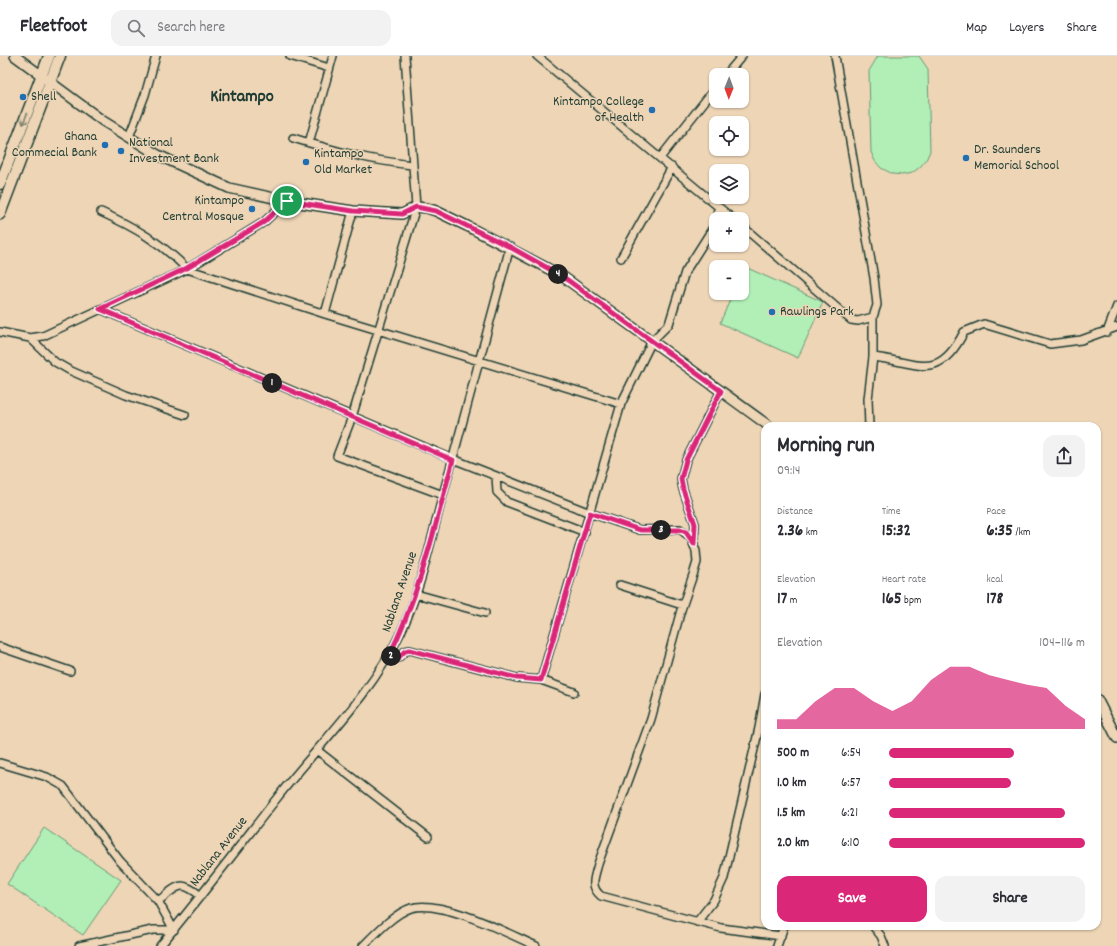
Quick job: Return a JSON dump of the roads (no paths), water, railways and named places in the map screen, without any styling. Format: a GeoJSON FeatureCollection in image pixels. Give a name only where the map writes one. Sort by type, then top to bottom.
{"type":"FeatureCollection","features":[{"type":"Feature","properties":{"kind":"highway"},"geometry":{"type":"LineString","coordinates":[[0,184],[49,56]]}},
{"type":"Feature","properties":{"kind":"highway"},"geometry":{"type":"LineString","coordinates":[[0,214],[60,56]]}},
{"type":"Feature","properties":{"kind":"main road"},"geometry":{"type":"LineString","coordinates":[[15,56],[103,121],[163,157],[229,188],[287,201],[353,211],[402,214],[416,207],[436,211],[510,247],[562,276],[764,422]]}},
{"type":"Feature","properties":{"kind":"main road"},"geometry":{"type":"LineString","coordinates":[[1101,707],[1117,738]]}},
{"type":"Feature","properties":{"kind":"street"},"geometry":{"type":"LineString","coordinates":[[129,137],[145,96],[156,56]]}},
{"type":"Feature","properties":{"kind":"street"},"geometry":{"type":"LineString","coordinates":[[290,56],[329,68]]}},
{"type":"Feature","properties":{"kind":"street"},"geometry":{"type":"LineString","coordinates":[[309,143],[333,56]]}},
{"type":"Feature","properties":{"kind":"street"},"geometry":{"type":"LineString","coordinates":[[405,56],[416,207],[352,417],[337,456],[443,495]]}},
{"type":"Feature","properties":{"kind":"street"},"geometry":{"type":"LineString","coordinates":[[537,56],[725,212]]}},
{"type":"Feature","properties":{"kind":"street"},"geometry":{"type":"LineString","coordinates":[[732,68],[742,56]]}},
{"type":"Feature","properties":{"kind":"street"},"geometry":{"type":"LineString","coordinates":[[835,56],[874,278],[877,305],[873,318],[873,357],[868,399],[869,422]]}},
{"type":"Feature","properties":{"kind":"street"},"geometry":{"type":"LineString","coordinates":[[660,158],[709,96]]}},
{"type":"Feature","properties":{"kind":"street"},"geometry":{"type":"LineString","coordinates":[[294,138],[373,160],[412,165]]}},
{"type":"Feature","properties":{"kind":"street"},"geometry":{"type":"LineString","coordinates":[[620,258],[672,167]]}},
{"type":"Feature","properties":{"kind":"street"},"geometry":{"type":"LineString","coordinates":[[0,332],[30,338],[43,336],[187,268],[264,222],[287,201]]}},
{"type":"Feature","properties":{"kind":"street"},"geometry":{"type":"LineString","coordinates":[[718,206],[718,212]]}},
{"type":"Feature","properties":{"kind":"street"},"geometry":{"type":"LineString","coordinates":[[325,314],[353,211]]}},
{"type":"Feature","properties":{"kind":"street"},"geometry":{"type":"LineString","coordinates":[[102,212],[133,227],[153,239],[171,252],[187,268],[325,314],[379,329],[621,404]]}},
{"type":"Feature","properties":{"kind":"street"},"geometry":{"type":"LineString","coordinates":[[749,232],[851,320],[858,321],[873,318]]}},
{"type":"Feature","properties":{"kind":"street"},"geometry":{"type":"LineString","coordinates":[[541,680],[621,404],[652,341],[669,324],[685,272],[709,234]]}},
{"type":"Feature","properties":{"kind":"street","name":"Nablana Avenue"},"geometry":{"type":"LineString","coordinates":[[160,946],[277,798],[318,751],[372,683],[389,656],[402,631],[416,594],[510,247]]}},
{"type":"Feature","properties":{"kind":"street"},"geometry":{"type":"LineString","coordinates":[[1107,332],[1117,306]]}},
{"type":"Feature","properties":{"kind":"street"},"geometry":{"type":"LineString","coordinates":[[100,309],[453,460],[590,513],[640,530],[680,530],[686,532],[694,544]]}},
{"type":"Feature","properties":{"kind":"street"},"geometry":{"type":"LineString","coordinates":[[873,357],[896,359],[912,365],[932,366],[947,358],[956,348],[964,332],[984,324],[1050,344],[1081,340],[1107,332],[1117,327]]}},
{"type":"Feature","properties":{"kind":"street"},"geometry":{"type":"LineString","coordinates":[[30,338],[55,362],[69,370],[126,395],[185,415]]}},
{"type":"Feature","properties":{"kind":"street"},"geometry":{"type":"LineString","coordinates":[[721,391],[682,470],[683,489],[695,524],[694,544],[697,562],[682,605],[651,719],[593,883],[594,890],[601,896],[697,922],[742,932],[781,936]]}},
{"type":"Feature","properties":{"kind":"street"},"geometry":{"type":"LineString","coordinates":[[496,476],[498,492],[507,502],[585,532]]}},
{"type":"Feature","properties":{"kind":"street"},"geometry":{"type":"LineString","coordinates":[[620,585],[682,605]]}},
{"type":"Feature","properties":{"kind":"street"},"geometry":{"type":"LineString","coordinates":[[416,594],[484,613]]}},
{"type":"Feature","properties":{"kind":"street"},"geometry":{"type":"LineString","coordinates":[[0,648],[70,671]]}},
{"type":"Feature","properties":{"kind":"street"},"geometry":{"type":"LineString","coordinates":[[389,656],[398,658],[405,651],[410,650],[517,678],[541,680],[574,692]]}},
{"type":"Feature","properties":{"kind":"street"},"geometry":{"type":"LineString","coordinates":[[697,922],[714,900],[724,878],[761,721]]}},
{"type":"Feature","properties":{"kind":"street"},"geometry":{"type":"LineString","coordinates":[[318,751],[428,837]]}},
{"type":"Feature","properties":{"kind":"street"},"geometry":{"type":"LineString","coordinates":[[0,763],[47,777],[63,786],[120,861],[158,901],[174,930],[153,930],[79,946]]}},
{"type":"Feature","properties":{"kind":"street"},"geometry":{"type":"LineString","coordinates":[[158,901],[182,885],[188,886],[201,896]]}},
{"type":"Feature","properties":{"kind":"street"},"geometry":{"type":"LineString","coordinates":[[362,946],[404,912],[421,907],[442,910],[472,918],[536,946]]}},
{"type":"Feature","properties":{"kind":"street"},"geometry":{"type":"LineString","coordinates":[[777,946],[783,930]]}},
{"type":"Feature","properties":{"kind":"street"},"geometry":{"type":"LineString","coordinates":[[876,930],[881,936],[885,946]]}},
{"type":"Feature","properties":{"kind":"place","name":"Shell"},"geometry":{"type":"Point","coordinates":[23,97]}},
{"type":"Feature","properties":{"kind":"place","name":"Kintampo College of Health"},"geometry":{"type":"Point","coordinates":[652,110]}},
{"type":"Feature","properties":{"kind":"place","name":"Ghana Commecial Bank"},"geometry":{"type":"Point","coordinates":[105,145]}},
{"type":"Feature","properties":{"kind":"place","name":"National Investment Bank"},"geometry":{"type":"Point","coordinates":[121,151]}},
{"type":"Feature","properties":{"kind":"place","name":"Dr. Saunders Memorial School"},"geometry":{"type":"Point","coordinates":[966,158]}},
{"type":"Feature","properties":{"kind":"place","name":"Kintampo Old Market"},"geometry":{"type":"Point","coordinates":[306,162]}},
{"type":"Feature","properties":{"kind":"place","name":"Kintampo Central Mosque"},"geometry":{"type":"Point","coordinates":[252,209]}},
{"type":"Feature","properties":{"kind":"place","name":"Rawlings Park"},"geometry":{"type":"Point","coordinates":[772,312]}},
{"type":"Feature","properties":{"kind":"district","name":"Kintampo"},"geometry":{"type":"Point","coordinates":[242,97]}}]}
